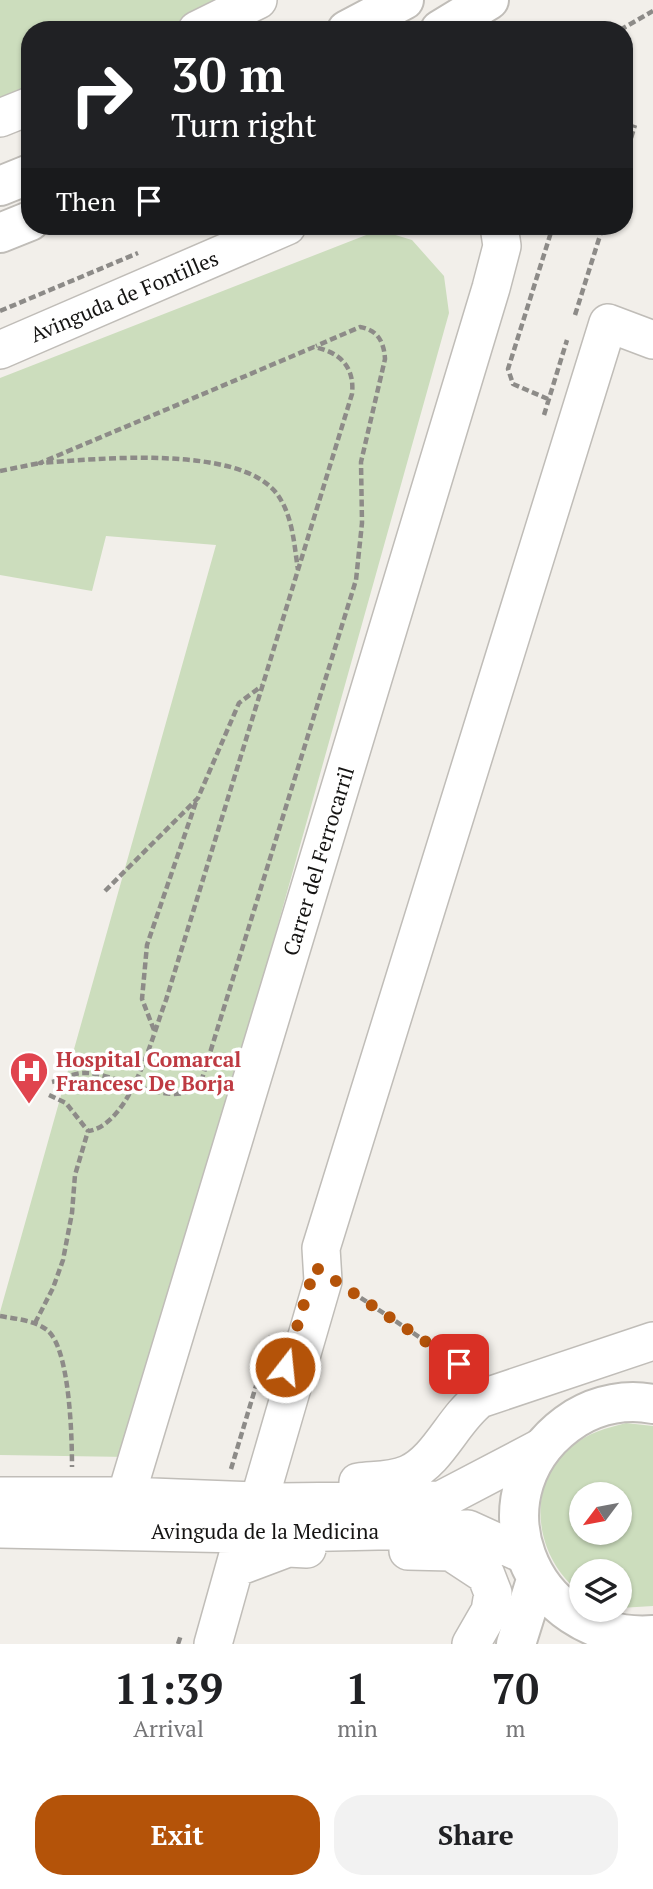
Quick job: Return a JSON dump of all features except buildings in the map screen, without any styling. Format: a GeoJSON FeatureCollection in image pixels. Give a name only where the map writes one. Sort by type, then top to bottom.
{"type":"FeatureCollection","features":[{"type":"Feature","properties":{"kind":"main road"},"geometry":{"type":"LineString","coordinates":[[364,21],[404,0]]}},
{"type":"Feature","properties":{"kind":"main road"},"geometry":{"type":"LineString","coordinates":[[455,21],[489,0]]}},
{"type":"Feature","properties":{"kind":"main road"},"geometry":{"type":"LineString","coordinates":[[0,186],[21,178]]}},
{"type":"Feature","properties":{"kind":"main road"},"geometry":{"type":"LineString","coordinates":[[0,233],[21,225]]}},
{"type":"Feature","properties":{"kind":"main road"},"geometry":{"type":"LineString","coordinates":[[633,1638],[605,1632],[578,1621],[555,1603],[530,1567],[519,1527],[520,1498],[529,1471],[544,1446],[563,1427],[586,1412],[612,1404],[648,1399]]}},
{"type":"Feature","properties":{"kind":"main road"},"geometry":{"type":"LineString","coordinates":[[516,1644],[530,1567]]}},
{"type":"Feature","properties":{"kind":"street"},"geometry":{"type":"LineString","coordinates":[[215,21],[258,0]]}},
{"type":"Feature","properties":{"kind":"street"},"geometry":{"type":"LineString","coordinates":[[0,118],[21,110]]}},
{"type":"Feature","properties":{"kind":"street","name":"Avinguda de Fontilles"},"geometry":{"type":"LineString","coordinates":[[0,350],[266,235]]}},
{"type":"Feature","properties":{"kind":"street","name":"Carrer del Ferrocarril"},"geometry":{"type":"LineString","coordinates":[[126,1496],[491,288],[502,246],[500,235]]}},
{"type":"Feature","properties":{"kind":"street"},"geometry":{"type":"LineString","coordinates":[[269,1501],[325,1273],[321,1248],[608,323],[653,340]]}},
{"type":"Feature","properties":{"kind":"street","name":"Avinguda de la Medicina"},"geometry":{"type":"LineString","coordinates":[[269,1501],[328,1484],[388,1480],[409,1474],[424,1463],[465,1410],[480,1399],[653,1341]]}},
{"type":"Feature","properties":{"kind":"street","name":"Avinguda de la Medicina"},"geometry":{"type":"LineString","coordinates":[[0,1496],[126,1496],[269,1501],[441,1500],[544,1446]]}},
{"type":"Feature","properties":{"kind":"street","name":"Avinguda de la Medicina"},"geometry":{"type":"LineString","coordinates":[[0,1529],[239,1551],[468,1529],[530,1567]]}},
{"type":"Feature","properties":{"kind":"street"},"geometry":{"type":"LineString","coordinates":[[213,1644],[239,1551],[288,1548],[451,1552],[468,1560],[486,1575],[493,1593],[491,1611],[471,1644]]}},
{"type":"Feature","properties":{"kind":"path"},"geometry":{"type":"LineString","coordinates":[[633,23],[653,11]]}},
{"type":"Feature","properties":{"kind":"path"},"geometry":{"type":"LineString","coordinates":[[633,132],[635,125]]}},
{"type":"Feature","properties":{"kind":"path"},"geometry":{"type":"LineString","coordinates":[[548,399],[513,384],[508,369],[550,235]]}},
{"type":"Feature","properties":{"kind":"path"},"geometry":{"type":"LineString","coordinates":[[0,311],[140,252]]}},
{"type":"Feature","properties":{"kind":"path"},"geometry":{"type":"LineString","coordinates":[[40,463],[360,327],[375,333],[384,346],[384,359],[362,462],[362,523],[356,580],[201,1082],[197,1089],[181,1094],[148,1090],[134,1084],[83,1073],[52,1082]]}},
{"type":"Feature","properties":{"kind":"path"},"geometry":{"type":"LineString","coordinates":[[88,1131],[100,1129],[109,1122],[134,1084],[155,1031],[264,685],[353,386],[351,374],[340,357],[331,351],[314,347]]}},
{"type":"Feature","properties":{"kind":"path"},"geometry":{"type":"LineString","coordinates":[[0,471],[40,463],[183,459],[244,471],[267,483],[285,508],[291,524],[298,570]]}},
{"type":"Feature","properties":{"kind":"path"},"geometry":{"type":"LineString","coordinates":[[155,1031],[142,999],[147,946],[198,798],[239,703],[264,685]]}},
{"type":"Feature","properties":{"kind":"path"},"geometry":{"type":"LineString","coordinates":[[105,891],[198,798]]}},
{"type":"Feature","properties":{"kind":"path"},"geometry":{"type":"LineString","coordinates":[[48,1096],[65,1103],[88,1131]]}},
{"type":"Feature","properties":{"kind":"path"},"geometry":{"type":"LineString","coordinates":[[35,1323],[53,1288],[63,1260],[72,1213],[75,1175],[88,1131]]}},
{"type":"Feature","properties":{"kind":"path"},"geometry":{"type":"LineString","coordinates":[[325,1273],[481,1379]]}},
{"type":"Feature","properties":{"kind":"path"},"geometry":{"type":"LineString","coordinates":[[0,1317],[35,1323],[52,1335],[66,1383],[71,1418],[71,1496]]}},
{"type":"Feature","properties":{"kind":"path"},"geometry":{"type":"LineString","coordinates":[[232,1464],[244,1465]]}},
{"type":"Feature","properties":{"kind":"green space"},"geometry":{"type":"Polygon","coordinates":[[[0,0],[225,0],[183,21],[21,21],[21,96],[0,105],[0,0]]]}},
{"type":"Feature","properties":{"kind":"green space"},"geometry":{"type":"Polygon","coordinates":[[[366,235],[396,235],[412,240],[444,276],[449,313],[129,1457],[0,1455],[0,1312],[216,545],[106,536],[92,591],[0,575],[0,378],[366,235]]]}},
{"type":"Feature","properties":{"kind":"green space"},"geometry":{"type":"Polygon","coordinates":[[[626,1423],[653,1426],[653,1606],[632,1607],[632,1559],[569,1559],[569,1582],[553,1561],[545,1542],[541,1501],[546,1481],[556,1462],[572,1446],[598,1432],[626,1423]]]}},
{"type":"Feature","properties":{"kind":"place","name":"Hospital Comarcal Francesc De Borja"},"geometry":{"type":"Point","coordinates":[29,1105]}},
{"type":"Feature","properties":{"kind":"route"},"geometry":{"type":"LineString","coordinates":[[285,1367],[315,1267],[459,1364]]}}]}
